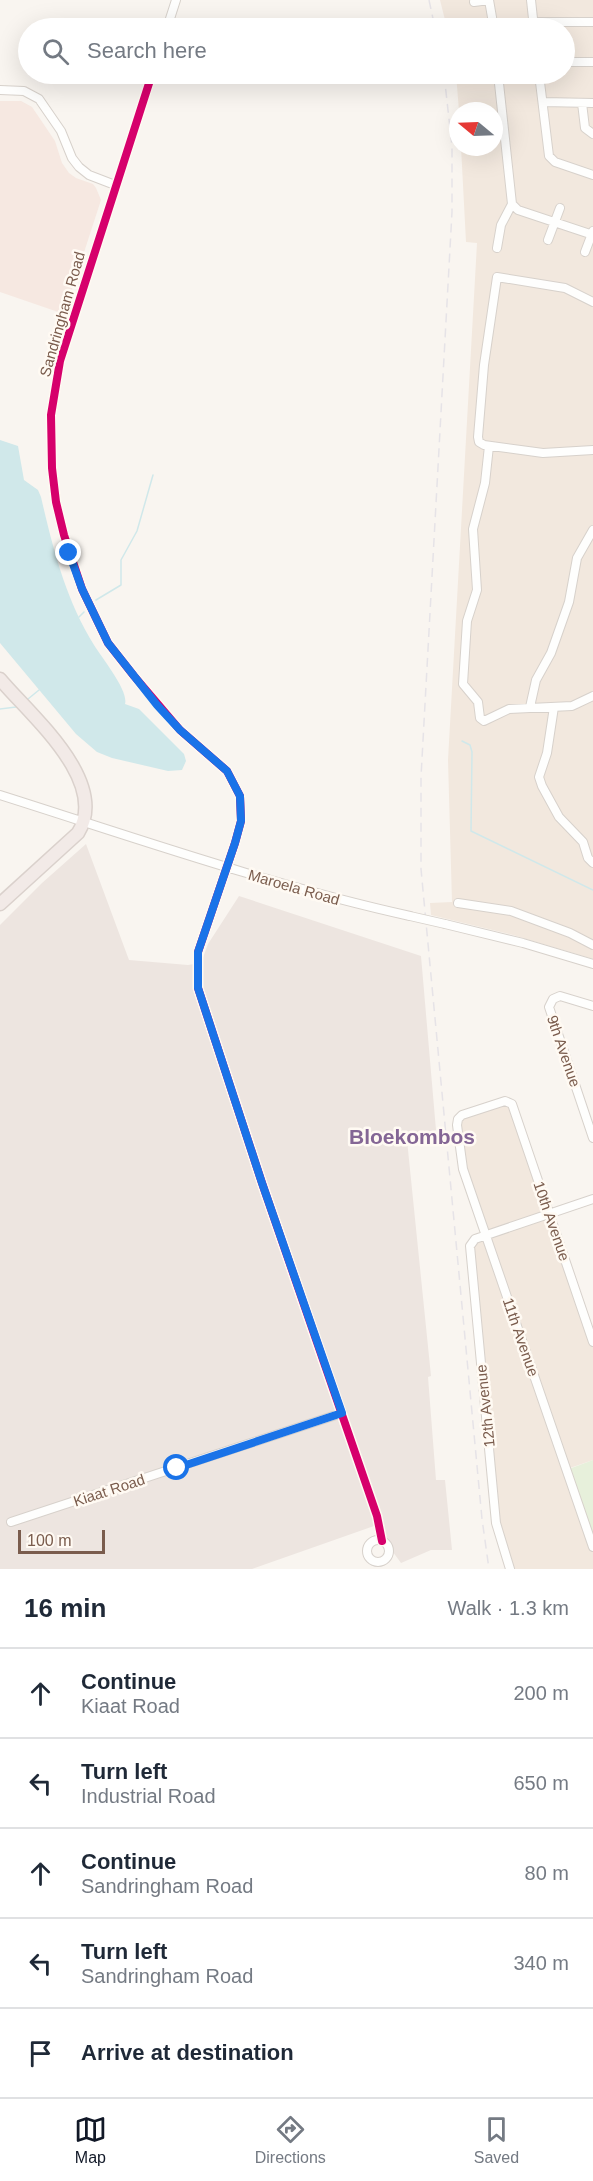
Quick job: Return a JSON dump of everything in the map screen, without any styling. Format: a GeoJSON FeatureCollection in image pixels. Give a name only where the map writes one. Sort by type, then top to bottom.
{"type":"FeatureCollection","features":[{"type":"Feature","properties":{"kind":"highway"},"geometry":{"type":"LineString","coordinates":[[0,679],[67,755],[81,788],[86,810],[85,822],[72,839],[0,904]]}},
{"type":"Feature","properties":{"kind":"street"},"geometry":{"type":"LineString","coordinates":[[170,18],[176,0]]}},
{"type":"Feature","properties":{"kind":"street"},"geometry":{"type":"LineString","coordinates":[[474,2],[489,0],[489,18]]}},
{"type":"Feature","properties":{"kind":"street"},"geometry":{"type":"LineString","coordinates":[[531,0],[533,18]]}},
{"type":"Feature","properties":{"kind":"street"},"geometry":{"type":"LineString","coordinates":[[575,23],[593,22]]}},
{"type":"Feature","properties":{"kind":"street"},"geometry":{"type":"LineString","coordinates":[[575,62],[593,62]]}},
{"type":"Feature","properties":{"kind":"street","name":"Sandringham Road"},"geometry":{"type":"LineString","coordinates":[[149,84],[67,335],[56,379],[51,441],[56,502],[72,562],[108,643],[180,730],[216,760],[234,782],[240,796],[241,821],[199,946],[196,972],[198,988],[262,1183],[377,1516],[382,1541]]}},
{"type":"Feature","properties":{"kind":"street"},"geometry":{"type":"LineString","coordinates":[[497,248],[501,225],[512,204],[499,84]]}},
{"type":"Feature","properties":{"kind":"street"},"geometry":{"type":"LineString","coordinates":[[540,84],[548,153],[551,159],[558,164],[593,175]]}},
{"type":"Feature","properties":{"kind":"street"},"geometry":{"type":"LineString","coordinates":[[0,90],[24,91],[36,97],[45,105],[61,131],[76,164],[89,175],[115,185]]}},
{"type":"Feature","properties":{"kind":"street"},"geometry":{"type":"LineString","coordinates":[[543,102],[593,103]]}},
{"type":"Feature","properties":{"kind":"street"},"geometry":{"type":"LineString","coordinates":[[582,103],[585,128],[593,134]]}},
{"type":"Feature","properties":{"kind":"street"},"geometry":{"type":"LineString","coordinates":[[512,204],[518,210],[593,234],[585,252]]}},
{"type":"Feature","properties":{"kind":"street"},"geometry":{"type":"LineString","coordinates":[[548,240],[560,208]]}},
{"type":"Feature","properties":{"kind":"street"},"geometry":{"type":"LineString","coordinates":[[593,302],[565,288],[497,277],[484,365],[478,437],[482,444],[489,446],[543,453],[593,450]]}},
{"type":"Feature","properties":{"kind":"street"},"geometry":{"type":"LineString","coordinates":[[489,446],[485,483],[472,529],[477,590],[467,621],[462,684],[478,702],[482,720],[493,718],[509,709],[572,706],[593,696]]}},
{"type":"Feature","properties":{"kind":"street"},"geometry":{"type":"LineString","coordinates":[[530,707],[536,680],[551,653],[566,613],[576,561],[593,530]]}},
{"type":"Feature","properties":{"kind":"street"},"geometry":{"type":"LineString","coordinates":[[554,707],[548,753],[539,777],[559,817],[583,842],[588,858],[593,863]]}},
{"type":"Feature","properties":{"kind":"street","name":"Maroela Road"},"geometry":{"type":"LineString","coordinates":[[0,795],[227,868],[327,897],[523,943],[593,964]]}},
{"type":"Feature","properties":{"kind":"street"},"geometry":{"type":"LineString","coordinates":[[458,903],[511,911],[570,933],[593,945]]}},
{"type":"Feature","properties":{"kind":"street","name":"9th Avenue"},"geometry":{"type":"LineString","coordinates":[[593,1006],[562,996],[553,999],[550,1004],[550,1010],[593,1138]]}},
{"type":"Feature","properties":{"kind":"street","name":"11th Avenue"},"geometry":{"type":"LineString","coordinates":[[508,1101],[462,1115],[458,1119],[463,1169],[593,1548]]}},
{"type":"Feature","properties":{"kind":"street","name":"10th Avenue"},"geometry":{"type":"LineString","coordinates":[[508,1101],[512,1104],[593,1342]]}},
{"type":"Feature","properties":{"kind":"street"},"geometry":{"type":"LineString","coordinates":[[486,1236],[593,1199]]}},
{"type":"Feature","properties":{"kind":"street","name":"12th Avenue"},"geometry":{"type":"LineString","coordinates":[[486,1236],[472,1242],[470,1248],[496,1523],[510,1569]]}},
{"type":"Feature","properties":{"kind":"street","name":"Kiaat Road"},"geometry":{"type":"LineString","coordinates":[[11,1522],[342,1413]]}},
{"type":"Feature","properties":{"kind":"shaded area"},"geometry":{"type":"Polygon","coordinates":[[[440,0],[593,0],[593,959],[513,935],[431,915],[430,903],[452,902],[448,760],[477,243],[466,242],[461,156],[503,156],[503,102],[458,102],[457,84],[575,84],[575,18],[444,18],[440,0]]]}},
{"type":"Feature","properties":{"kind":"shaded area"},"geometry":{"type":"Polygon","coordinates":[[[0,101],[21,101],[32,107],[55,141],[62,163],[69,173],[93,184],[101,200],[64,314],[0,292],[0,101]]]}},
{"type":"Feature","properties":{"kind":"shaded area"},"geometry":{"type":"Polygon","coordinates":[[[86,844],[129,960],[188,965],[201,963],[208,944],[239,896],[421,956],[436,1130],[407,1140],[431,1376],[428,1377],[436,1480],[445,1480],[452,1550],[431,1550],[401,1563],[374,1526],[252,1569],[0,1569],[0,925],[86,844]]]}},
{"type":"Feature","properties":{"kind":"shaded area"},"geometry":{"type":"Polygon","coordinates":[[[508,1101],[593,1341],[593,1460],[567,1469],[593,1546],[593,1569],[510,1569],[500,1539],[470,1244],[485,1236],[463,1169],[460,1117],[508,1101]]]}},
{"type":"Feature","properties":{"kind":"green space"},"geometry":{"type":"Polygon","coordinates":[[[593,1460],[593,1535],[592,1535],[569,1469],[593,1460]]]}},
{"type":"Feature","properties":{"kind":"water"},"geometry":{"type":"Polygon","coordinates":[[[0,440],[18,446],[24,480],[38,490],[41,497],[68,592],[84,628],[119,683],[125,704],[139,709],[184,754],[186,761],[182,770],[168,771],[112,758],[97,752],[76,734],[0,643],[0,440]]]}},
{"type":"Feature","properties":{"kind":"waterway"},"geometry":{"type":"LineString","coordinates":[[96,600],[121,585],[121,560],[137,531],[153,475]]}},
{"type":"Feature","properties":{"kind":"waterway"},"geometry":{"type":"LineString","coordinates":[[79,617],[84,612]]}},
{"type":"Feature","properties":{"kind":"waterway"},"geometry":{"type":"LineString","coordinates":[[28,699],[39,690]]}},
{"type":"Feature","properties":{"kind":"waterway"},"geometry":{"type":"LineString","coordinates":[[0,709],[16,707]]}},
{"type":"Feature","properties":{"kind":"waterway"},"geometry":{"type":"LineString","coordinates":[[462,741],[470,745],[472,752],[471,831],[593,890]]}},
{"type":"Feature","properties":{"kind":"railway"},"geometry":{"type":"LineString","coordinates":[[429,0],[433,18]]}},
{"type":"Feature","properties":{"kind":"railway"},"geometry":{"type":"LineString","coordinates":[[445,84],[452,146],[452,212],[421,777],[421,869],[482,1519],[489,1569]]}},
{"type":"Feature","properties":{"kind":"cycle path"},"geometry":{"type":"LineString","coordinates":[[149,84],[60,361],[51,415],[52,468],[56,502],[82,589],[108,643],[180,730],[227,771],[240,796],[241,821],[198,952],[198,988],[262,1183],[377,1516],[382,1541]]}},
{"type":"Feature","properties":{"kind":"district","name":"Bloekombos"},"geometry":{"type":"Point","coordinates":[412,1136]}},
{"type":"Feature","properties":{"kind":"route"},"geometry":{"type":"LineString","coordinates":[[69,553],[82,589],[108,643],[180,730],[227,771],[240,796],[241,821],[198,952],[196,972],[198,988],[262,1183],[342,1413],[177,1468]]}}]}
